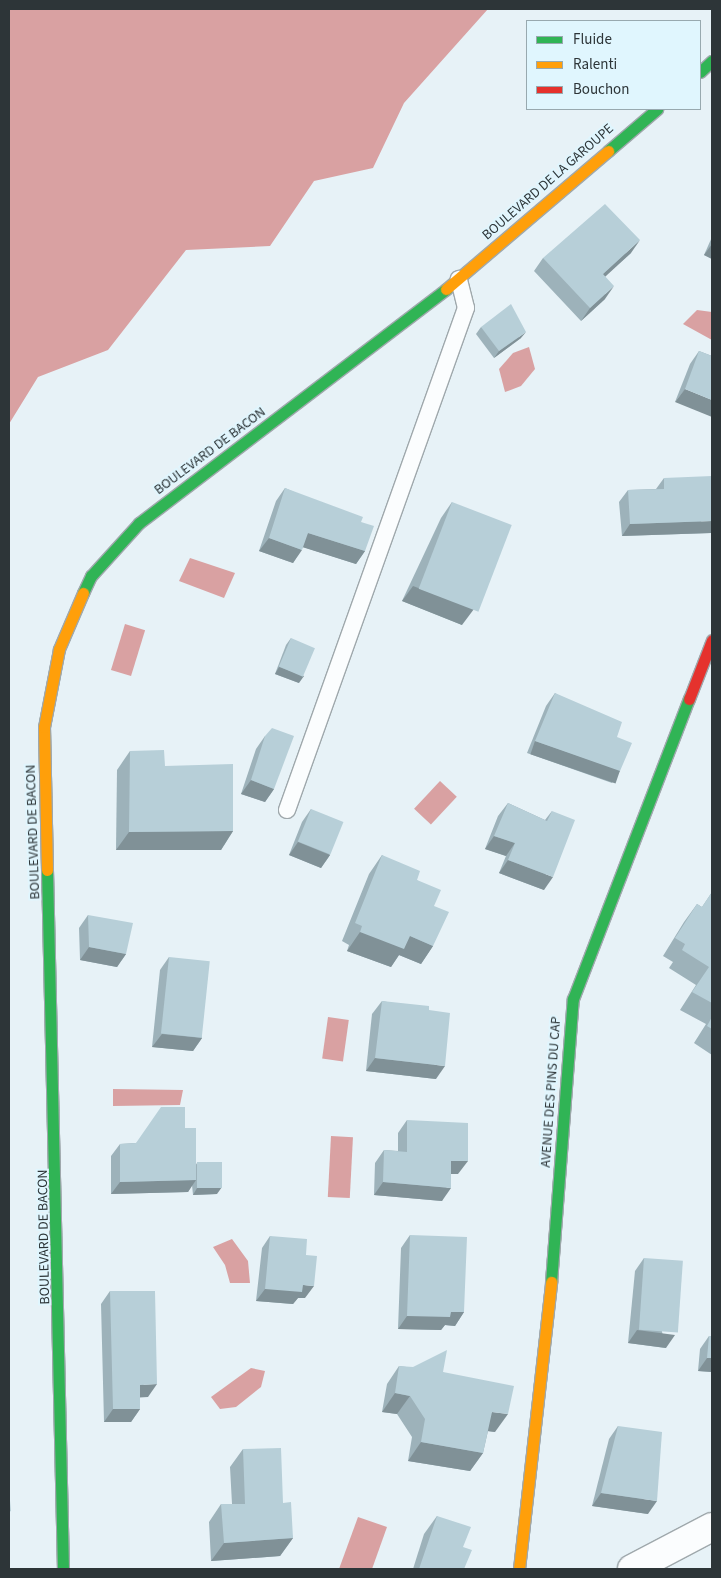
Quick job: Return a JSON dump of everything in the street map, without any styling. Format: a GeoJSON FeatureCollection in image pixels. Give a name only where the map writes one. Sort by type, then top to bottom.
{"type":"FeatureCollection","features":[{"type":"Feature","properties":{"kind":"street"},"geometry":{"type":"LineString","coordinates":[[701,71],[712,61]]}},
{"type":"Feature","properties":{"kind":"street","name":"BOULEVARD DE LA GAROUPE"},"geometry":{"type":"LineString","coordinates":[[459,279],[656,110]]}},
{"type":"Feature","properties":{"kind":"street","name":"BOULEVARD DE BACON"},"geometry":{"type":"LineString","coordinates":[[63,1569],[44,727],[59,649],[91,576],[139,523],[459,279]]}},
{"type":"Feature","properties":{"kind":"street","name":"AVENUE DES PINS DU CAP"},"geometry":{"type":"LineString","coordinates":[[519,1569],[548,1317],[573,998],[712,640]]}},
{"type":"Feature","properties":{"kind":"street"},"geometry":{"type":"LineString","coordinates":[[632,1569],[712,1527]]}},
{"type":"Feature","properties":{"kind":"lane"},"geometry":{"type":"LineString","coordinates":[[287,810],[466,308],[459,279]]}},
{"type":"Feature","properties":{"kind":"shaded area"},"geometry":{"type":"Polygon","coordinates":[[[9,9],[488,9],[404,103],[373,168],[314,181],[270,246],[186,250],[108,350],[38,377],[9,424],[9,9]]]}},
{"type":"Feature","properties":{"kind":"shaded area"},"geometry":{"type":"Polygon","coordinates":[[[697,310],[712,312],[712,340],[683,324],[697,310]]]}},
{"type":"Feature","properties":{"kind":"shaded area"},"geometry":{"type":"Polygon","coordinates":[[[529,347],[535,369],[521,386],[505,392],[499,369],[513,353],[529,347]]]}},
{"type":"Feature","properties":{"kind":"shaded area"},"geometry":{"type":"Polygon","coordinates":[[[190,558],[235,573],[224,598],[179,581],[190,558]]]}},
{"type":"Feature","properties":{"kind":"shaded area"},"geometry":{"type":"Polygon","coordinates":[[[125,624],[145,630],[131,676],[111,670],[125,624]]]}},
{"type":"Feature","properties":{"kind":"shaded area"},"geometry":{"type":"Polygon","coordinates":[[[440,781],[457,797],[431,824],[414,809],[440,781]]]}},
{"type":"Feature","properties":{"kind":"shaded area"},"geometry":{"type":"Polygon","coordinates":[[[328,1017],[349,1020],[343,1062],[322,1059],[328,1017]]]}},
{"type":"Feature","properties":{"kind":"shaded area"},"geometry":{"type":"Polygon","coordinates":[[[113,1089],[183,1090],[180,1105],[113,1106],[113,1089]]]}},
{"type":"Feature","properties":{"kind":"shaded area"},"geometry":{"type":"Polygon","coordinates":[[[331,1136],[353,1137],[350,1198],[328,1197],[331,1136]]]}},
{"type":"Feature","properties":{"kind":"shaded area"},"geometry":{"type":"Polygon","coordinates":[[[232,1239],[248,1261],[250,1283],[230,1283],[225,1265],[213,1247],[232,1239]]]}},
{"type":"Feature","properties":{"kind":"shaded area"},"geometry":{"type":"Polygon","coordinates":[[[251,1368],[265,1371],[261,1387],[236,1407],[220,1409],[211,1397],[251,1368]]]}},
{"type":"Feature","properties":{"kind":"shaded area"},"geometry":{"type":"Polygon","coordinates":[[[358,1517],[387,1527],[372,1569],[339,1569],[358,1517]]]}},
{"type":"Feature","properties":{"kind":"building"},"geometry":{"type":"Polygon","coordinates":[[[605,204],[640,240],[603,274],[614,286],[590,308],[543,258],[605,204]]]}},
{"type":"Feature","properties":{"kind":"building"},"geometry":{"type":"Polygon","coordinates":[[[511,304],[526,332],[499,351],[481,327],[511,304]]]}},
{"type":"Feature","properties":{"kind":"building"},"geometry":{"type":"Polygon","coordinates":[[[699,351],[712,356],[712,400],[685,389],[699,351]]]}},
{"type":"Feature","properties":{"kind":"building"},"geometry":{"type":"Polygon","coordinates":[[[712,476],[712,521],[630,524],[628,490],[664,489],[664,478],[712,476]]]}},
{"type":"Feature","properties":{"kind":"building"},"geometry":{"type":"Polygon","coordinates":[[[285,488],[363,517],[361,522],[374,526],[365,551],[308,533],[302,550],[269,538],[285,488]]]}},
{"type":"Feature","properties":{"kind":"building"},"geometry":{"type":"Polygon","coordinates":[[[452,502],[512,525],[478,612],[419,589],[452,502]]]}},
{"type":"Feature","properties":{"kind":"building"},"geometry":{"type":"Polygon","coordinates":[[[291,638],[315,648],[303,677],[279,667],[291,638]]]}},
{"type":"Feature","properties":{"kind":"building"},"geometry":{"type":"Polygon","coordinates":[[[555,693],[622,722],[617,737],[632,743],[620,771],[535,741],[555,693]]]}},
{"type":"Feature","properties":{"kind":"building"},"geometry":{"type":"Polygon","coordinates":[[[272,728],[294,736],[274,789],[251,780],[265,736],[272,728]]]}},
{"type":"Feature","properties":{"kind":"building"},"geometry":{"type":"Polygon","coordinates":[[[164,750],[165,766],[233,764],[233,831],[129,832],[130,751],[164,750]]]}},
{"type":"Feature","properties":{"kind":"building"},"geometry":{"type":"Polygon","coordinates":[[[508,803],[547,821],[552,811],[575,820],[553,877],[508,860],[515,843],[494,836],[508,803]]]}},
{"type":"Feature","properties":{"kind":"building"},"geometry":{"type":"Polygon","coordinates":[[[311,809],[343,822],[330,855],[298,841],[311,809]]]}},
{"type":"Feature","properties":{"kind":"building"},"geometry":{"type":"Polygon","coordinates":[[[382,855],[420,871],[417,880],[441,890],[434,906],[449,912],[433,946],[410,936],[404,949],[360,932],[362,926],[355,923],[382,855]]]}},
{"type":"Feature","properties":{"kind":"building"},"geometry":{"type":"Polygon","coordinates":[[[712,892],[712,1003],[692,992],[709,967],[682,950],[685,944],[675,938],[697,904],[702,907],[712,892]]]}},
{"type":"Feature","properties":{"kind":"building"},"geometry":{"type":"Polygon","coordinates":[[[88,915],[133,923],[126,954],[89,947],[88,915]]]}},
{"type":"Feature","properties":{"kind":"building"},"geometry":{"type":"Polygon","coordinates":[[[169,957],[210,961],[202,1038],[161,1034],[169,957]]]}},
{"type":"Feature","properties":{"kind":"building"},"geometry":{"type":"Polygon","coordinates":[[[382,1001],[429,1006],[429,1010],[450,1013],[445,1066],[375,1058],[382,1001]]]}},
{"type":"Feature","properties":{"kind":"building"},"geometry":{"type":"Polygon","coordinates":[[[712,1017],[712,1029],[707,1026],[712,1017]]]}},
{"type":"Feature","properties":{"kind":"building"},"geometry":{"type":"Polygon","coordinates":[[[161,1107],[185,1107],[185,1128],[196,1128],[196,1180],[120,1182],[120,1144],[136,1143],[161,1107]]]}},
{"type":"Feature","properties":{"kind":"building"},"geometry":{"type":"Polygon","coordinates":[[[407,1120],[468,1123],[468,1161],[451,1161],[451,1188],[383,1182],[384,1150],[407,1152],[407,1120]]]}},
{"type":"Feature","properties":{"kind":"building"},"geometry":{"type":"Polygon","coordinates":[[[197,1162],[222,1162],[222,1188],[197,1188],[197,1162]]]}},
{"type":"Feature","properties":{"kind":"building"},"geometry":{"type":"Polygon","coordinates":[[[410,1235],[467,1237],[464,1312],[451,1312],[450,1317],[407,1316],[410,1235]]]}},
{"type":"Feature","properties":{"kind":"building"},"geometry":{"type":"Polygon","coordinates":[[[270,1236],[307,1239],[306,1255],[317,1256],[314,1286],[303,1285],[302,1292],[265,1289],[270,1236]]]}},
{"type":"Feature","properties":{"kind":"building"},"geometry":{"type":"Polygon","coordinates":[[[644,1258],[683,1261],[678,1333],[639,1330],[644,1258]]]}},
{"type":"Feature","properties":{"kind":"building"},"geometry":{"type":"Polygon","coordinates":[[[110,1291],[155,1291],[157,1384],[140,1385],[140,1409],[113,1409],[110,1291]]]}},
{"type":"Feature","properties":{"kind":"building"},"geometry":{"type":"Polygon","coordinates":[[[709,1336],[712,1336],[712,1358],[707,1358],[709,1336]]]}},
{"type":"Feature","properties":{"kind":"building"},"geometry":{"type":"Polygon","coordinates":[[[447,1350],[443,1372],[514,1386],[508,1414],[492,1412],[483,1453],[421,1442],[425,1419],[410,1396],[395,1393],[399,1366],[413,1367],[447,1350]]]}},
{"type":"Feature","properties":{"kind":"building"},"geometry":{"type":"Polygon","coordinates":[[[618,1426],[662,1432],[657,1501],[601,1493],[618,1426]]]}},
{"type":"Feature","properties":{"kind":"building"},"geometry":{"type":"Polygon","coordinates":[[[281,1448],[283,1503],[291,1502],[293,1538],[224,1543],[221,1504],[245,1504],[243,1449],[281,1448]]]}},
{"type":"Feature","properties":{"kind":"building"},"geometry":{"type":"Polygon","coordinates":[[[9,1490],[11,1511],[9,1512],[9,1490]]]}},
{"type":"Feature","properties":{"kind":"building"},"geometry":{"type":"Polygon","coordinates":[[[437,1516],[471,1527],[463,1547],[472,1550],[464,1569],[419,1569],[437,1516]]]}},
{"type":"Feature","properties":{"kind":"traffic: fast"},"geometry":{"type":"LineString","coordinates":[[701,71],[712,61]]}},
{"type":"Feature","properties":{"kind":"traffic: fast"},"geometry":{"type":"LineString","coordinates":[[608,151],[656,110]]}},
{"type":"Feature","properties":{"kind":"traffic: fast"},"geometry":{"type":"LineString","coordinates":[[83,593],[91,576],[139,523],[446,289]]}},
{"type":"Feature","properties":{"kind":"traffic: fast"},"geometry":{"type":"LineString","coordinates":[[551,1282],[573,999],[689,699]]}},
{"type":"Feature","properties":{"kind":"traffic: fast"},"geometry":{"type":"LineString","coordinates":[[47,870],[63,1569]]}},
{"type":"Feature","properties":{"kind":"traffic: slow"},"geometry":{"type":"LineString","coordinates":[[446,289],[608,151]]}},
{"type":"Feature","properties":{"kind":"traffic: slow"},"geometry":{"type":"LineString","coordinates":[[47,870],[44,727],[59,649],[83,593]]}},
{"type":"Feature","properties":{"kind":"traffic: slow"},"geometry":{"type":"LineString","coordinates":[[519,1569],[551,1282]]}},
{"type":"Feature","properties":{"kind":"traffic: jam"},"geometry":{"type":"LineString","coordinates":[[689,699],[712,640]]}}]}
